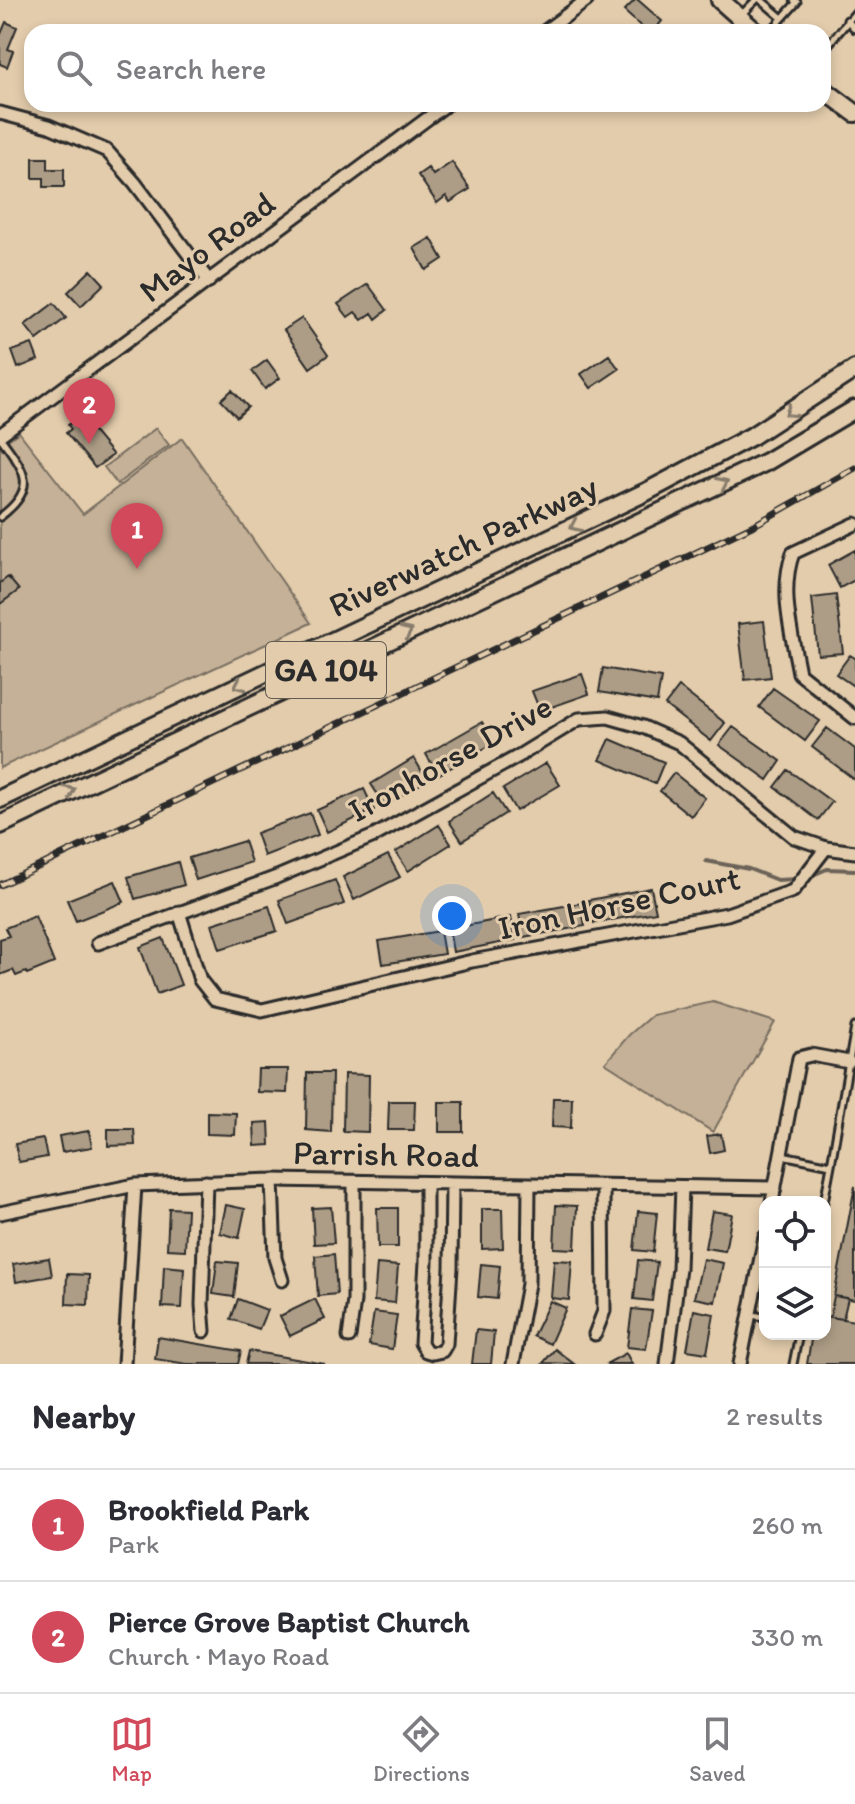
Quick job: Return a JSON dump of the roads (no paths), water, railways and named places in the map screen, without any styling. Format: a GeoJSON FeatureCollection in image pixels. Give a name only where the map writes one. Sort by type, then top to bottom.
{"type":"FeatureCollection","features":[{"type":"Feature","properties":{"kind":"main road"},"geometry":{"type":"LineString","coordinates":[[720,0],[747,24]]}},
{"type":"Feature","properties":{"kind":"main road"},"geometry":{"type":"LineString","coordinates":[[831,95],[855,113]]}},
{"type":"Feature","properties":{"kind":"main road","name":"Riverwatch Parkway"},"geometry":{"type":"LineString","coordinates":[[0,799],[646,492],[752,436],[855,369]]}},
{"type":"Feature","properties":{"kind":"main road","name":"Riverwatch Parkway"},"geometry":{"type":"LineString","coordinates":[[0,825],[766,462],[855,409]]}},
{"type":"Feature","properties":{"kind":"street"},"geometry":{"type":"LineString","coordinates":[[555,24],[587,0]]}},
{"type":"Feature","properties":{"kind":"street","name":"Mayo Road"},"geometry":{"type":"LineString","coordinates":[[0,436],[436,112]]}},
{"type":"Feature","properties":{"kind":"street"},"geometry":{"type":"LineString","coordinates":[[0,113],[60,130],[107,151],[209,281]]}},
{"type":"Feature","properties":{"kind":"street"},"geometry":{"type":"LineString","coordinates":[[855,524],[793,553],[786,570],[787,599],[799,673],[855,718]]}},
{"type":"Feature","properties":{"kind":"street","name":"Ironhorse Drive"},"geometry":{"type":"LineString","coordinates":[[98,943],[277,877],[374,836],[579,719],[608,717],[643,727],[679,743],[794,837],[826,848],[855,852]]}},
{"type":"Feature","properties":{"kind":"street","name":"Iron Horse Court"},"geometry":{"type":"LineString","coordinates":[[179,912],[200,980],[215,999],[262,1010],[472,961],[727,914],[793,891],[826,848]]}},
{"type":"Feature","properties":{"kind":"street"},"geometry":{"type":"LineString","coordinates":[[773,1196],[799,1058],[811,1055],[849,1062]]}},
{"type":"Feature","properties":{"kind":"street"},"geometry":{"type":"LineString","coordinates":[[272,1180],[275,1258],[282,1280]]}},
{"type":"Feature","properties":{"kind":"street","name":"Parrish Road"},"geometry":{"type":"LineString","coordinates":[[0,1213],[135,1185],[206,1182],[272,1180],[775,1188]]}},
{"type":"Feature","properties":{"kind":"street"},"geometry":{"type":"LineString","coordinates":[[204,1331],[206,1182]]}},
{"type":"Feature","properties":{"kind":"street"},"geometry":{"type":"LineString","coordinates":[[349,1337],[354,1301],[354,1182]]}},
{"type":"Feature","properties":{"kind":"street"},"geometry":{"type":"LineString","coordinates":[[426,1184],[426,1262],[421,1343],[426,1351],[433,1353],[442,1351],[446,1344],[452,1184]]}},
{"type":"Feature","properties":{"kind":"street"},"geometry":{"type":"LineString","coordinates":[[124,1364],[135,1185]]}},
{"type":"Feature","properties":{"kind":"street"},"geometry":{"type":"LineString","coordinates":[[513,1364],[528,1284],[529,1185]]}},
{"type":"Feature","properties":{"kind":"street"},"geometry":{"type":"LineString","coordinates":[[595,1334],[604,1311],[603,1186]]}},
{"type":"Feature","properties":{"kind":"street"},"geometry":{"type":"LineString","coordinates":[[667,1364],[679,1268],[682,1187]]}},
{"type":"Feature","properties":{"kind":"street"},"geometry":{"type":"LineString","coordinates":[[740,1364],[759,1268]]}},
{"type":"Feature","properties":{"kind":"lane"},"geometry":{"type":"LineString","coordinates":[[739,17],[758,0],[782,18]]}},
{"type":"Feature","properties":{"kind":"lane"},"geometry":{"type":"LineString","coordinates":[[777,24],[797,2],[794,0]]}},
{"type":"Feature","properties":{"kind":"lane"},"geometry":{"type":"LineString","coordinates":[[831,41],[855,13]]}},
{"type":"Feature","properties":{"kind":"lane"},"geometry":{"type":"LineString","coordinates":[[847,20],[855,29]]}},
{"type":"Feature","properties":{"kind":"lane"},"geometry":{"type":"LineString","coordinates":[[0,436],[23,468],[25,476],[22,494],[14,506],[0,517]]}},
{"type":"Feature","properties":{"kind":"lane"},"geometry":{"type":"LineString","coordinates":[[825,1196],[855,1027]]}},
{"type":"Feature","properties":{"kind":"lane"},"geometry":{"type":"LineString","coordinates":[[781,1155],[831,1165]]}},
{"type":"Feature","properties":{"kind":"lane"},"geometry":{"type":"LineString","coordinates":[[750,1315],[759,1316]]}},
{"type":"Feature","properties":{"kind":"lane"},"geometry":{"type":"LineString","coordinates":[[793,1364],[798,1340]]}},
{"type":"Feature","properties":{"kind":"waterway"},"geometry":{"type":"LineString","coordinates":[[706,861],[749,869],[777,880],[797,879]]}},
{"type":"Feature","properties":{"kind":"waterway"},"geometry":{"type":"LineString","coordinates":[[806,878],[827,869],[855,870]]}},
{"type":"Feature","properties":{"kind":"railway"},"geometry":{"type":"LineString","coordinates":[[0,885],[756,524],[855,468]]}},
{"type":"Feature","properties":{"kind":"place","name":"Pierce Grove Baptist Church"},"geometry":{"type":"Point","coordinates":[89,444]}},
{"type":"Feature","properties":{"kind":"place","name":"Brookfield Park"},"geometry":{"type":"Point","coordinates":[137,569]}}]}
